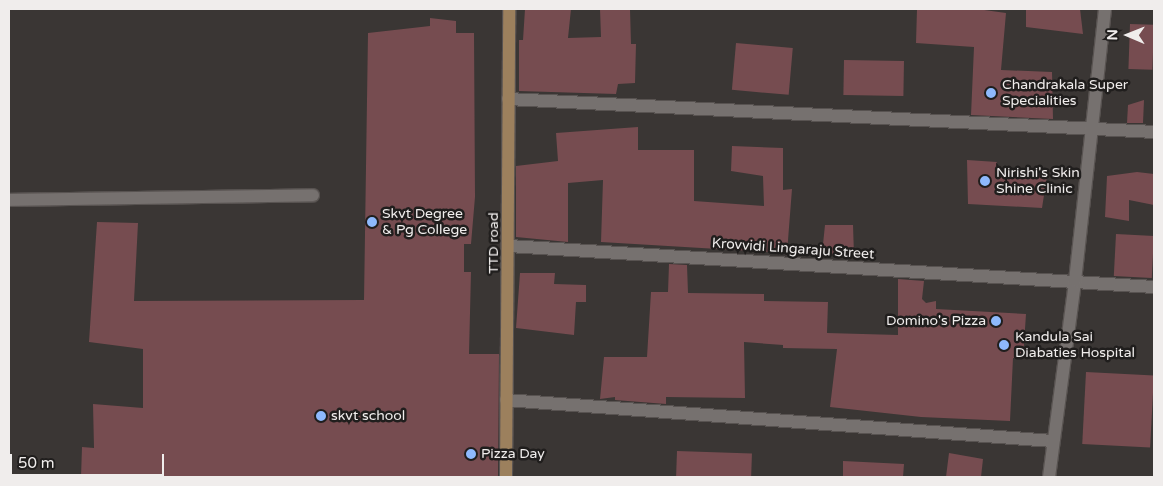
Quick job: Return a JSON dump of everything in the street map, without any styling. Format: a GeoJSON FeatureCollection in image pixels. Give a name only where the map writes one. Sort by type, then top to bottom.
{"type":"FeatureCollection","features":[{"type":"Feature","properties":{"kind":"street","name":"TTD road"},"geometry":{"type":"LineString","coordinates":[[506,477],[509,246],[508,9]]}},
{"type":"Feature","properties":{"kind":"street"},"geometry":{"type":"LineString","coordinates":[[1049,477],[1075,281],[1105,9]]}},
{"type":"Feature","properties":{"kind":"street"},"geometry":{"type":"LineString","coordinates":[[508,99],[1092,127],[1154,132]]}},
{"type":"Feature","properties":{"kind":"street"},"geometry":{"type":"LineString","coordinates":[[9,200],[313,195]]}},
{"type":"Feature","properties":{"kind":"street","name":"Krovvidi Lingaraju Street"},"geometry":{"type":"LineString","coordinates":[[509,246],[1154,287]]}},
{"type":"Feature","properties":{"kind":"street"},"geometry":{"type":"LineString","coordinates":[[506,400],[1054,440]]}},
{"type":"Feature","properties":{"kind":"building"},"geometry":{"type":"Polygon","coordinates":[[[525,9],[571,9],[568,38],[601,37],[600,9],[630,9],[631,44],[636,44],[635,83],[618,84],[616,94],[519,91],[519,40],[523,40],[525,9]]]}},
{"type":"Feature","properties":{"kind":"building"},"geometry":{"type":"Polygon","coordinates":[[[917,9],[977,9],[1006,13],[1001,70],[1052,72],[1053,119],[971,115],[974,47],[916,43],[917,9]]]}},
{"type":"Feature","properties":{"kind":"building"},"geometry":{"type":"Polygon","coordinates":[[[1026,9],[1080,9],[1083,34],[1026,27],[1026,9]]]}},
{"type":"Feature","properties":{"kind":"building"},"geometry":{"type":"Polygon","coordinates":[[[430,18],[456,21],[456,33],[474,33],[475,197],[471,244],[464,244],[464,272],[471,272],[469,354],[499,354],[498,477],[81,477],[82,447],[94,448],[93,404],[143,408],[143,349],[89,342],[97,222],[138,223],[134,301],[364,300],[368,33],[430,26],[430,18]]]}},
{"type":"Feature","properties":{"kind":"building"},"geometry":{"type":"Polygon","coordinates":[[[1130,24],[1154,25],[1152,70],[1128,69],[1130,24]]]}},
{"type":"Feature","properties":{"kind":"building"},"geometry":{"type":"Polygon","coordinates":[[[736,43],[793,48],[789,95],[732,90],[736,43]]]}},
{"type":"Feature","properties":{"kind":"building"},"geometry":{"type":"Polygon","coordinates":[[[844,60],[904,61],[903,96],[843,95],[844,60]]]}},
{"type":"Feature","properties":{"kind":"building"},"geometry":{"type":"Polygon","coordinates":[[[1144,100],[1143,123],[1127,123],[1128,105],[1144,100]]]}},
{"type":"Feature","properties":{"kind":"building"},"geometry":{"type":"Polygon","coordinates":[[[638,127],[638,150],[694,150],[694,201],[764,206],[763,176],[731,171],[732,146],[783,148],[783,190],[792,189],[787,253],[601,242],[603,180],[568,183],[568,242],[516,237],[516,166],[558,161],[556,133],[638,127]]]}},
{"type":"Feature","properties":{"kind":"building"},"geometry":{"type":"Polygon","coordinates":[[[967,160],[997,162],[997,171],[1047,176],[1042,208],[968,204],[967,160]]]}},
{"type":"Feature","properties":{"kind":"building"},"geometry":{"type":"Polygon","coordinates":[[[1137,172],[1154,174],[1154,205],[1129,200],[1129,221],[1105,217],[1107,176],[1137,172]]]}},
{"type":"Feature","properties":{"kind":"building"},"geometry":{"type":"Polygon","coordinates":[[[825,225],[853,225],[854,255],[822,254],[825,225]]]}},
{"type":"Feature","properties":{"kind":"building"},"geometry":{"type":"Polygon","coordinates":[[[1116,234],[1154,236],[1152,278],[1114,276],[1116,234]]]}},
{"type":"Feature","properties":{"kind":"building"},"geometry":{"type":"Polygon","coordinates":[[[669,264],[687,265],[688,293],[764,294],[764,301],[828,302],[827,333],[898,335],[898,279],[924,281],[922,299],[926,303],[936,301],[936,309],[1026,314],[1023,359],[1013,358],[1010,421],[921,417],[830,407],[837,349],[783,348],[783,345],[744,342],[745,398],[666,397],[666,404],[615,400],[615,397],[600,399],[604,357],[647,357],[651,292],[668,292],[669,264]]]}},
{"type":"Feature","properties":{"kind":"building"},"geometry":{"type":"Polygon","coordinates":[[[520,273],[555,273],[554,284],[586,285],[586,302],[576,302],[574,335],[516,328],[520,273]]]}},
{"type":"Feature","properties":{"kind":"building"},"geometry":{"type":"Polygon","coordinates":[[[1086,372],[1154,376],[1150,447],[1082,444],[1086,372]]]}},
{"type":"Feature","properties":{"kind":"building"},"geometry":{"type":"Polygon","coordinates":[[[677,451],[752,454],[751,477],[676,477],[677,451]]]}},
{"type":"Feature","properties":{"kind":"building"},"geometry":{"type":"Polygon","coordinates":[[[949,453],[983,459],[981,477],[946,477],[949,453]]]}},
{"type":"Feature","properties":{"kind":"building"},"geometry":{"type":"Polygon","coordinates":[[[843,461],[904,464],[903,477],[843,477],[843,461]]]}},
{"type":"Feature","properties":{"kind":"place","name":"Chandrakala Super Specialities"},"geometry":{"type":"Point","coordinates":[991,93]}},
{"type":"Feature","properties":{"kind":"place","name":"Nirishi's Skin Shine Clinic"},"geometry":{"type":"Point","coordinates":[985,181]}},
{"type":"Feature","properties":{"kind":"place","name":"Skvt Degree & Pg College"},"geometry":{"type":"Point","coordinates":[372,222]}},
{"type":"Feature","properties":{"kind":"place","name":"Domino's Pizza"},"geometry":{"type":"Point","coordinates":[996,321]}},
{"type":"Feature","properties":{"kind":"place","name":"Kandula Sai Diabaties Hospital"},"geometry":{"type":"Point","coordinates":[1004,345]}},
{"type":"Feature","properties":{"kind":"place","name":"skvt school"},"geometry":{"type":"Point","coordinates":[321,416]}},
{"type":"Feature","properties":{"kind":"place","name":"Pizza Day"},"geometry":{"type":"Point","coordinates":[471,454]}}]}
